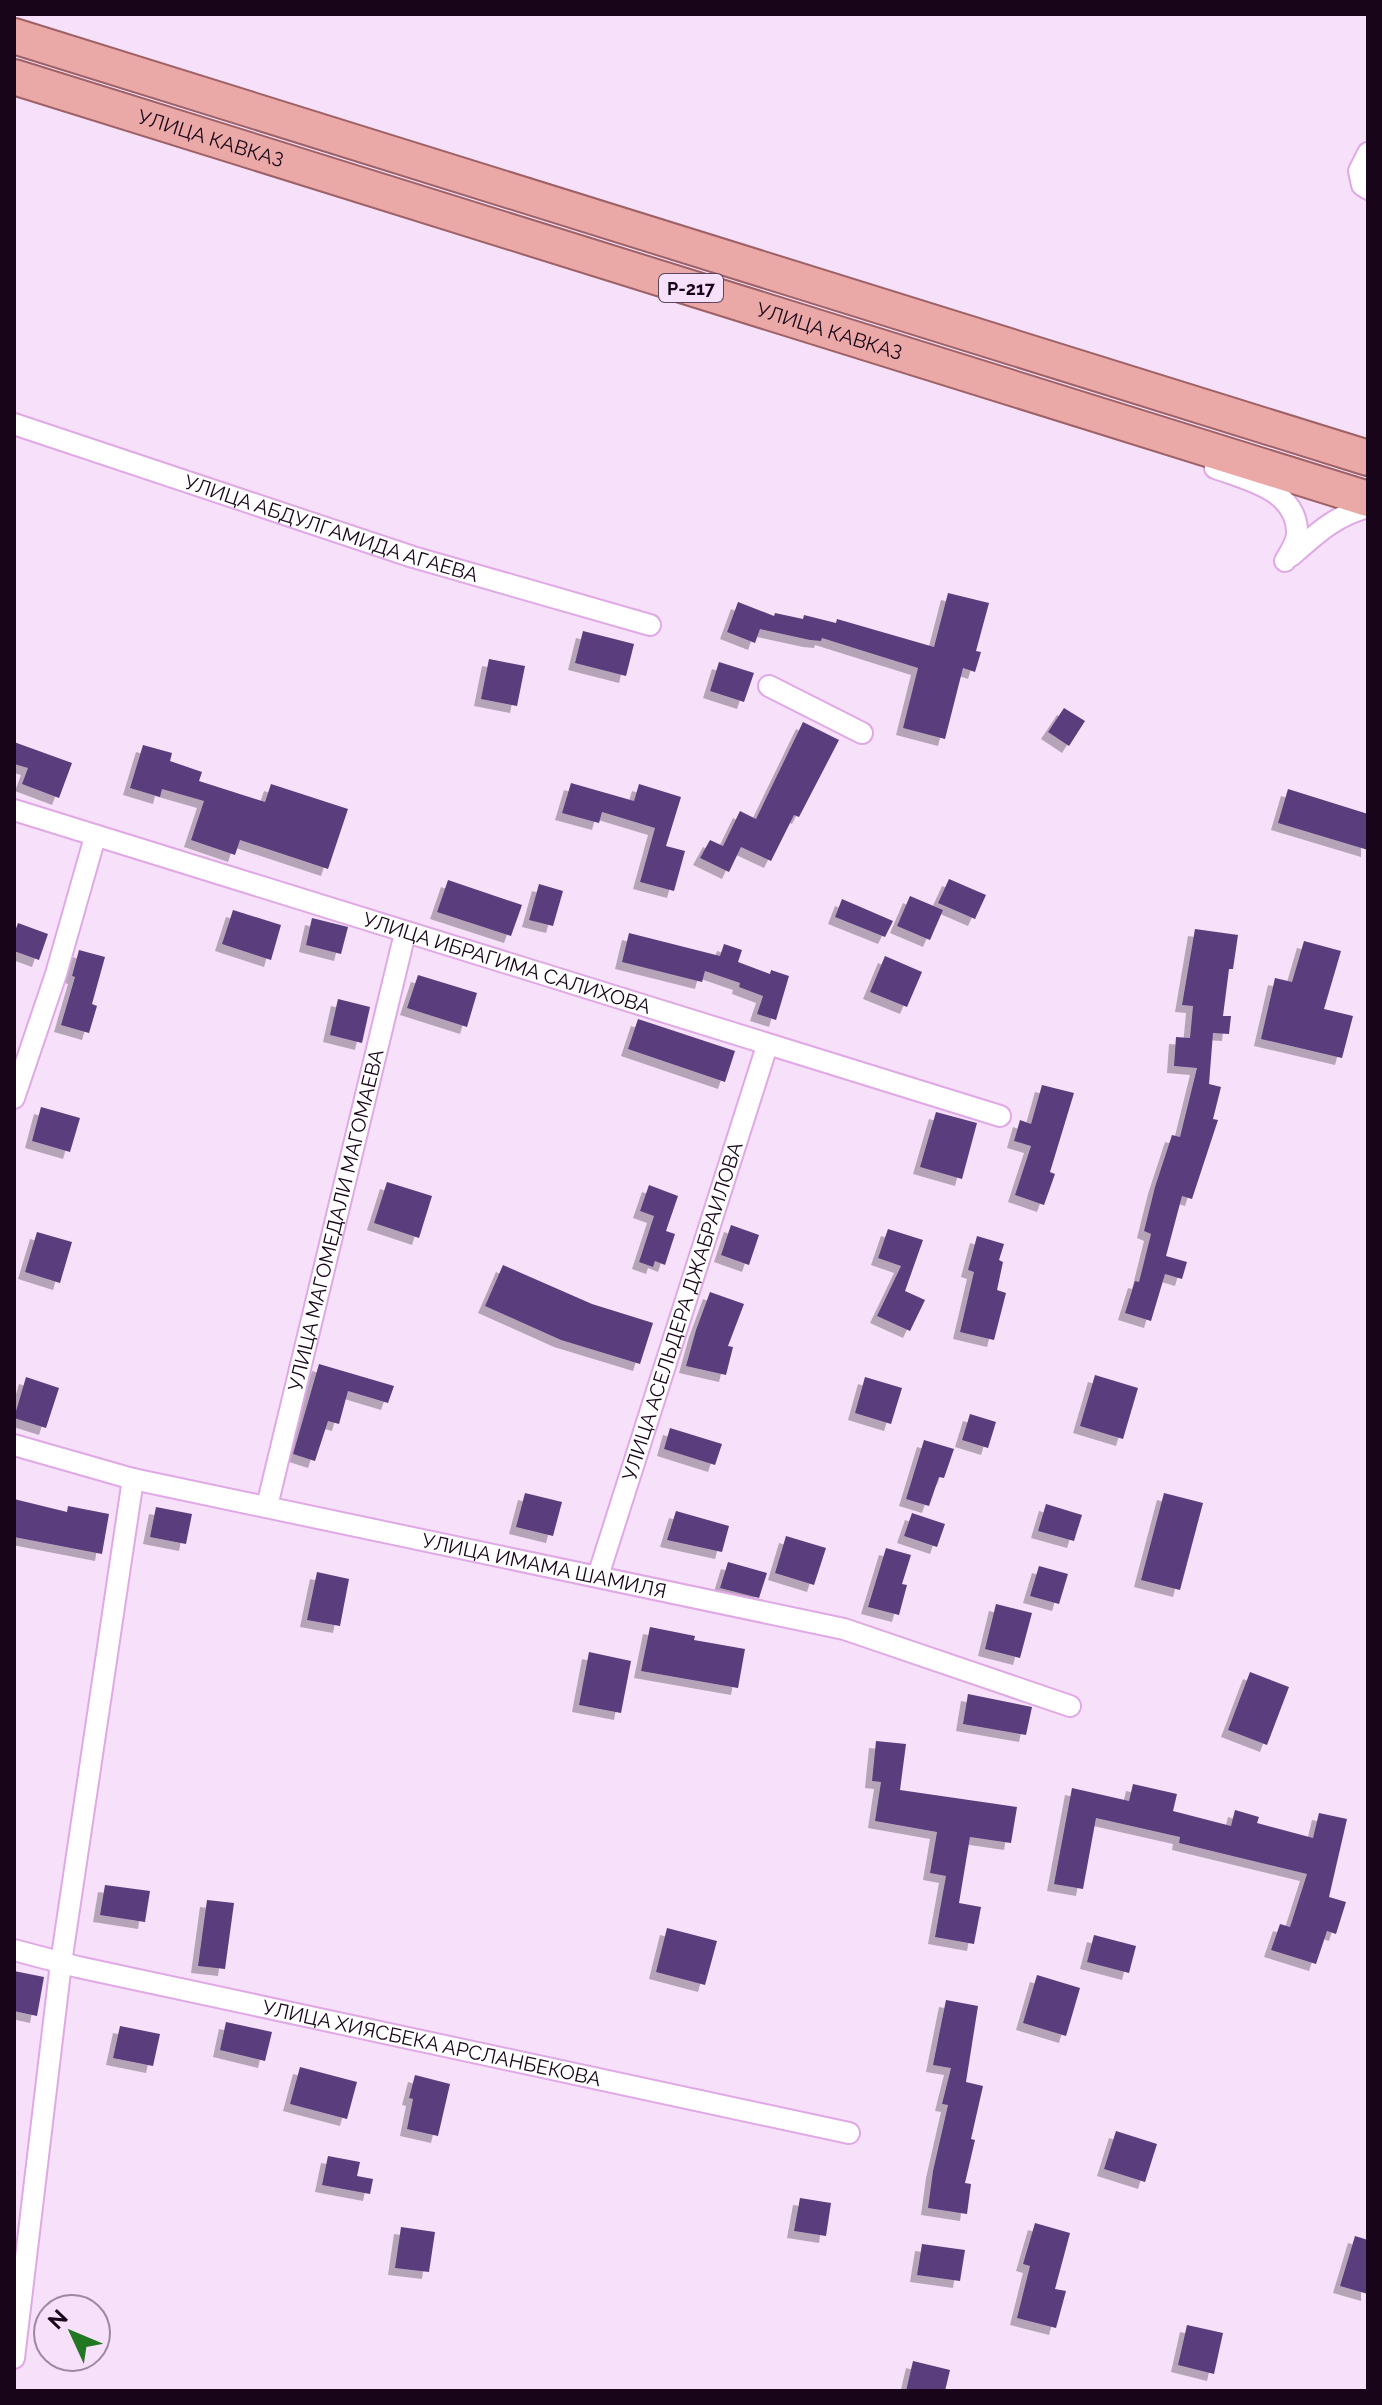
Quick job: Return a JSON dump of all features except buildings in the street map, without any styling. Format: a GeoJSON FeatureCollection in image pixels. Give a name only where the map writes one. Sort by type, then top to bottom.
{"type":"FeatureCollection","features":[{"type":"Feature","properties":{"kind":"highway","name":"УЛИЦА КАВКАЗ"},"geometry":{"type":"LineString","coordinates":[[14,36],[1368,458]]}},
{"type":"Feature","properties":{"kind":"highway","name":"УЛИЦА КАВКАЗ"},"geometry":{"type":"LineString","coordinates":[[14,77],[1368,499]]}},
{"type":"Feature","properties":{"kind":"street"},"geometry":{"type":"LineString","coordinates":[[1368,153],[1359,171],[1362,185],[1368,189]]}},
{"type":"Feature","properties":{"kind":"street","name":"УЛИЦА АБДУЛГАМИДА АГАЕВА"},"geometry":{"type":"LineString","coordinates":[[14,424],[413,557],[650,625]]}},
{"type":"Feature","properties":{"kind":"street"},"geometry":{"type":"LineString","coordinates":[[1148,430],[1188,460],[1264,485],[1282,499],[1294,515],[1298,534],[1285,561],[1325,525],[1349,512],[1368,507]]}},
{"type":"Feature","properties":{"kind":"street"},"geometry":{"type":"LineString","coordinates":[[769,686],[862,733]]}},
{"type":"Feature","properties":{"kind":"street","name":"УЛИЦА ИБРАГИМА САЛИХОВА"},"geometry":{"type":"LineString","coordinates":[[14,810],[1000,1116]]}},
{"type":"Feature","properties":{"kind":"street"},"geometry":{"type":"LineString","coordinates":[[14,1098],[56,974],[95,837]]}},
{"type":"Feature","properties":{"kind":"street","name":"УЛИЦА МАГОМЕДАЛИ МАГОМАЕВА"},"geometry":{"type":"LineString","coordinates":[[267,1506],[405,933]]}},
{"type":"Feature","properties":{"kind":"street","name":"УЛИЦА АСЕЛЬДЕРА ДЖАБРАИЛОВА"},"geometry":{"type":"LineString","coordinates":[[598,1576],[767,1046]]}},
{"type":"Feature","properties":{"kind":"street","name":"УЛИЦА ИМАМА ШАМИЛЯ"},"geometry":{"type":"LineString","coordinates":[[14,1445],[133,1479],[844,1629],[1070,1706]]}},
{"type":"Feature","properties":{"kind":"street"},"geometry":{"type":"LineString","coordinates":[[14,2358],[61,1963],[133,1479]]}},
{"type":"Feature","properties":{"kind":"street","name":"УЛИЦА ХИЯСБЕКА АРСЛАНБЕКОВА"},"geometry":{"type":"LineString","coordinates":[[14,1950],[61,1963],[849,2133]]}}]}
